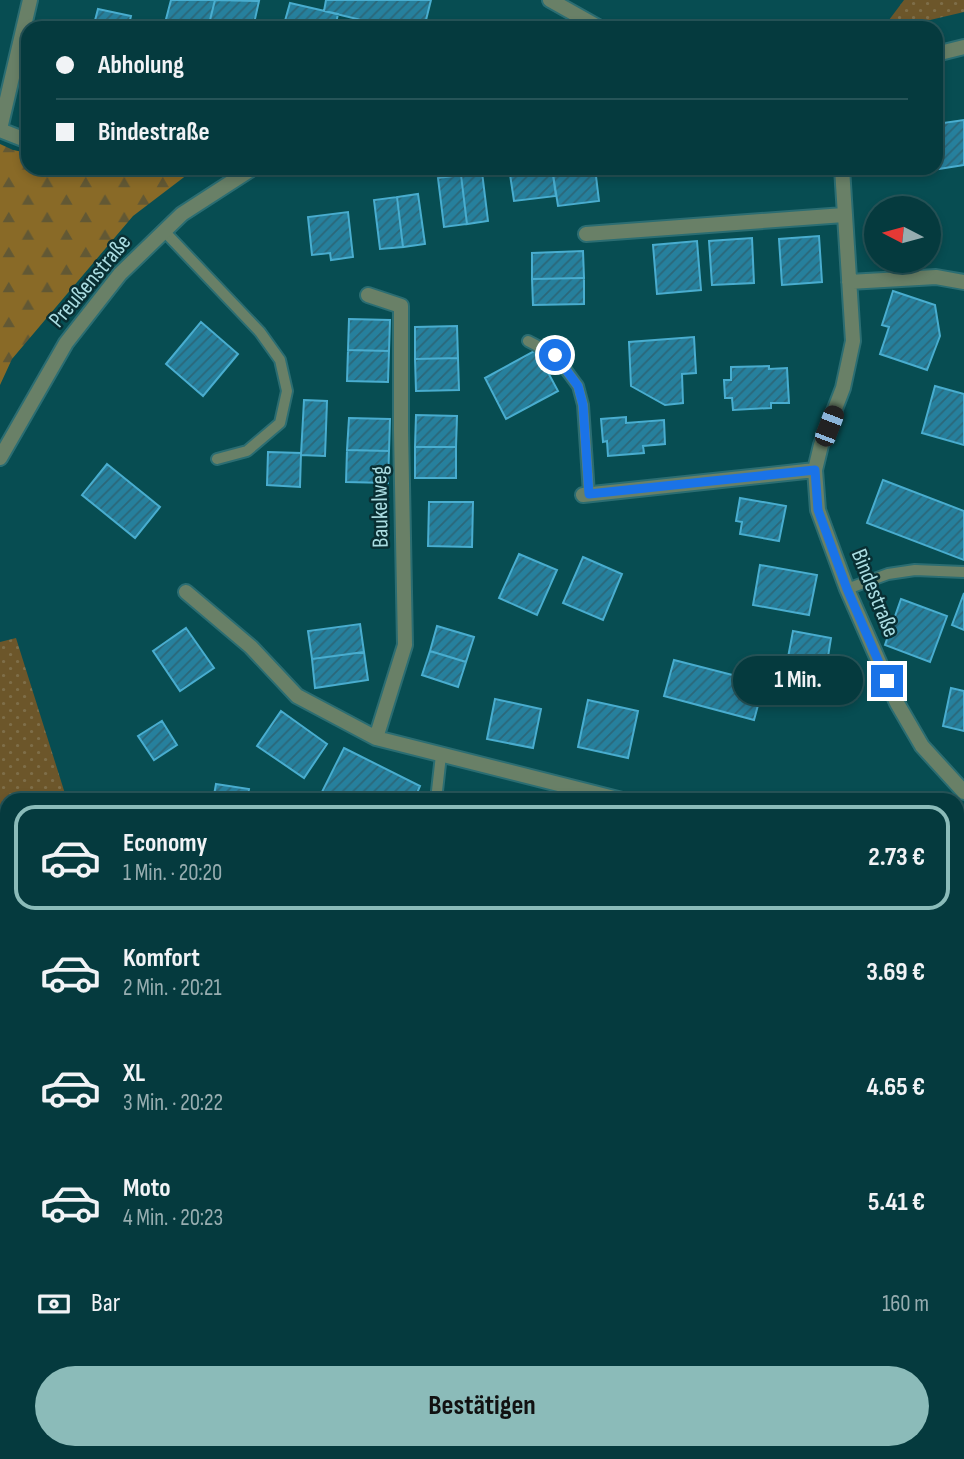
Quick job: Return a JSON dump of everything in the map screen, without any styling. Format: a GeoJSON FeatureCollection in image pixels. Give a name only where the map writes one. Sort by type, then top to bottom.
{"type":"FeatureCollection","features":[{"type":"Feature","properties":{"kind":"street"},"geometry":{"type":"LineString","coordinates":[[25,21],[30,0]]}},
{"type":"Feature","properties":{"kind":"street"},"geometry":{"type":"LineString","coordinates":[[557,2],[588,21]]}},
{"type":"Feature","properties":{"kind":"street"},"geometry":{"type":"LineString","coordinates":[[21,39],[0,129],[21,138]]}},
{"type":"Feature","properties":{"kind":"street"},"geometry":{"type":"LineString","coordinates":[[943,52],[964,47]]}},
{"type":"Feature","properties":{"kind":"street","name":"Preußenstraße"},"geometry":{"type":"LineString","coordinates":[[0,458],[66,343],[120,274],[182,214],[242,175]]}},
{"type":"Feature","properties":{"kind":"street","name":"Bindestraße"},"geometry":{"type":"LineString","coordinates":[[842,175],[853,341],[844,388],[821,445],[815,470],[818,510],[847,589],[897,703],[922,746],[964,793]]}},
{"type":"Feature","properties":{"kind":"street"},"geometry":{"type":"LineString","coordinates":[[586,234],[844,215]]}},
{"type":"Feature","properties":{"kind":"street"},"geometry":{"type":"LineString","coordinates":[[849,282],[936,277],[964,282]]}},
{"type":"Feature","properties":{"kind":"street","name":"Baukelweg"},"geometry":{"type":"LineString","coordinates":[[368,295],[401,306],[405,645],[376,738]]}},
{"type":"Feature","properties":{"kind":"street"},"geometry":{"type":"LineString","coordinates":[[586,494],[815,470]]}},
{"type":"Feature","properties":{"kind":"street"},"geometry":{"type":"LineString","coordinates":[[186,592],[251,647],[297,696],[376,738],[594,793]]}},
{"type":"Feature","properties":{"kind":"lane"},"geometry":{"type":"LineString","coordinates":[[164,231],[260,332],[280,360],[287,391],[280,423],[247,451],[217,459]]}},
{"type":"Feature","properties":{"kind":"lane"},"geometry":{"type":"LineString","coordinates":[[528,341],[555,355],[578,386],[583,405],[586,494]]}},
{"type":"Feature","properties":{"kind":"lane"},"geometry":{"type":"LineString","coordinates":[[847,589],[888,574],[915,570],[964,572]]}},
{"type":"Feature","properties":{"kind":"lane"},"geometry":{"type":"LineString","coordinates":[[437,793],[441,755]]}},
{"type":"Feature","properties":{"kind":"green space"},"geometry":{"type":"Polygon","coordinates":[[[904,0],[964,0],[964,12],[926,21],[888,21],[904,0]]]}},
{"type":"Feature","properties":{"kind":"green space"},"geometry":{"type":"Polygon","coordinates":[[[0,144],[21,152],[21,175],[187,175],[133,216],[12,359],[0,385],[0,144]]]}},
{"type":"Feature","properties":{"kind":"green space"},"geometry":{"type":"Polygon","coordinates":[[[16,638],[65,793],[0,793],[0,642],[16,638]]]}},
{"type":"Feature","properties":{"kind":"building"},"geometry":{"type":"Polygon","coordinates":[[[171,0],[215,0],[210,21],[166,21],[171,0]]]}},
{"type":"Feature","properties":{"kind":"building"},"geometry":{"type":"Polygon","coordinates":[[[215,0],[259,1],[255,21],[210,21],[215,0]]]}},
{"type":"Feature","properties":{"kind":"building"},"geometry":{"type":"Polygon","coordinates":[[[326,0],[431,0],[426,21],[365,21],[324,11],[326,0]]]}},
{"type":"Feature","properties":{"kind":"building"},"geometry":{"type":"Polygon","coordinates":[[[290,3],[338,14],[336,21],[285,21],[290,3]]]}},
{"type":"Feature","properties":{"kind":"building"},"geometry":{"type":"Polygon","coordinates":[[[98,9],[131,16],[130,21],[95,21],[98,9]]]}},
{"type":"Feature","properties":{"kind":"building"},"geometry":{"type":"Polygon","coordinates":[[[964,120],[964,165],[943,168],[943,123],[964,120]]]}},
{"type":"Feature","properties":{"kind":"building"},"geometry":{"type":"Polygon","coordinates":[[[461,175],[482,175],[488,221],[467,224],[461,175]]]}},
{"type":"Feature","properties":{"kind":"building"},"geometry":{"type":"Polygon","coordinates":[[[461,175],[467,224],[444,227],[438,178],[461,175]]]}},
{"type":"Feature","properties":{"kind":"building"},"geometry":{"type":"Polygon","coordinates":[[[510,175],[553,175],[556,196],[514,201],[510,175]]]}},
{"type":"Feature","properties":{"kind":"building"},"geometry":{"type":"Polygon","coordinates":[[[553,175],[596,175],[599,201],[558,206],[553,175]]]}},
{"type":"Feature","properties":{"kind":"building"},"geometry":{"type":"Polygon","coordinates":[[[418,194],[425,244],[403,247],[397,197],[418,194]]]}},
{"type":"Feature","properties":{"kind":"building"},"geometry":{"type":"Polygon","coordinates":[[[397,197],[403,247],[380,249],[374,200],[397,197]]]}},
{"type":"Feature","properties":{"kind":"building"},"geometry":{"type":"Polygon","coordinates":[[[348,212],[353,257],[331,260],[330,253],[312,255],[308,217],[348,212]]]}},
{"type":"Feature","properties":{"kind":"building"},"geometry":{"type":"Polygon","coordinates":[[[819,236],[822,282],[782,285],[779,239],[819,236]]]}},
{"type":"Feature","properties":{"kind":"building"},"geometry":{"type":"Polygon","coordinates":[[[752,238],[754,283],[712,285],[709,241],[752,238]]]}},
{"type":"Feature","properties":{"kind":"building"},"geometry":{"type":"Polygon","coordinates":[[[697,241],[701,290],[657,294],[653,245],[697,241]]]}},
{"type":"Feature","properties":{"kind":"building"},"geometry":{"type":"Polygon","coordinates":[[[583,251],[584,278],[532,279],[532,253],[583,251]]]}},
{"type":"Feature","properties":{"kind":"building"},"geometry":{"type":"Polygon","coordinates":[[[584,278],[584,304],[533,305],[532,279],[584,278]]]}},
{"type":"Feature","properties":{"kind":"building"},"geometry":{"type":"Polygon","coordinates":[[[893,291],[935,305],[940,336],[927,370],[880,354],[889,327],[882,325],[893,291]]]}},
{"type":"Feature","properties":{"kind":"building"},"geometry":{"type":"Polygon","coordinates":[[[349,319],[390,320],[389,351],[348,350],[349,319]]]}},
{"type":"Feature","properties":{"kind":"building"},"geometry":{"type":"Polygon","coordinates":[[[201,322],[238,354],[203,396],[166,364],[201,322]]]}},
{"type":"Feature","properties":{"kind":"building"},"geometry":{"type":"Polygon","coordinates":[[[457,326],[458,358],[415,359],[415,327],[457,326]]]}},
{"type":"Feature","properties":{"kind":"building"},"geometry":{"type":"Polygon","coordinates":[[[694,337],[696,373],[682,374],[683,403],[665,405],[631,386],[629,342],[694,337]]]}},
{"type":"Feature","properties":{"kind":"building"},"geometry":{"type":"Polygon","coordinates":[[[348,350],[389,351],[388,382],[347,381],[348,350]]]}},
{"type":"Feature","properties":{"kind":"building"},"geometry":{"type":"Polygon","coordinates":[[[536,350],[558,391],[506,419],[485,378],[536,350]]]}},
{"type":"Feature","properties":{"kind":"building"},"geometry":{"type":"Polygon","coordinates":[[[458,358],[459,390],[416,391],[415,359],[458,358]]]}},
{"type":"Feature","properties":{"kind":"building"},"geometry":{"type":"Polygon","coordinates":[[[769,366],[769,369],[787,368],[789,403],[771,403],[771,408],[733,410],[732,398],[725,398],[724,380],[731,380],[731,367],[769,366]]]}},
{"type":"Feature","properties":{"kind":"building"},"geometry":{"type":"Polygon","coordinates":[[[935,386],[964,394],[964,445],[922,433],[935,386]]]}},
{"type":"Feature","properties":{"kind":"building"},"geometry":{"type":"Polygon","coordinates":[[[304,400],[327,401],[325,456],[301,455],[304,400]]]}},
{"type":"Feature","properties":{"kind":"building"},"geometry":{"type":"Polygon","coordinates":[[[416,415],[457,416],[456,447],[415,447],[416,415]]]}},
{"type":"Feature","properties":{"kind":"building"},"geometry":{"type":"Polygon","coordinates":[[[626,417],[626,423],[664,420],[665,444],[643,446],[644,453],[608,456],[607,441],[603,442],[601,419],[626,417]]]}},
{"type":"Feature","properties":{"kind":"building"},"geometry":{"type":"Polygon","coordinates":[[[349,418],[390,419],[389,451],[347,450],[349,418]]]}},
{"type":"Feature","properties":{"kind":"building"},"geometry":{"type":"Polygon","coordinates":[[[415,447],[456,447],[456,478],[415,478],[415,447]]]}},
{"type":"Feature","properties":{"kind":"building"},"geometry":{"type":"Polygon","coordinates":[[[347,450],[389,451],[388,483],[346,482],[347,450]]]}},
{"type":"Feature","properties":{"kind":"building"},"geometry":{"type":"Polygon","coordinates":[[[268,452],[301,453],[300,487],[267,485],[268,452]]]}},
{"type":"Feature","properties":{"kind":"building"},"geometry":{"type":"Polygon","coordinates":[[[107,464],[160,507],[135,538],[82,495],[107,464]]]}},
{"type":"Feature","properties":{"kind":"building"},"geometry":{"type":"Polygon","coordinates":[[[883,480],[964,511],[964,560],[867,523],[883,480]]]}},
{"type":"Feature","properties":{"kind":"building"},"geometry":{"type":"Polygon","coordinates":[[[740,498],[786,506],[779,541],[740,534],[742,522],[736,521],[740,498]]]}},
{"type":"Feature","properties":{"kind":"building"},"geometry":{"type":"Polygon","coordinates":[[[429,502],[473,502],[472,547],[428,546],[429,502]]]}},
{"type":"Feature","properties":{"kind":"building"},"geometry":{"type":"Polygon","coordinates":[[[519,554],[557,570],[537,615],[499,598],[519,554]]]}},
{"type":"Feature","properties":{"kind":"building"},"geometry":{"type":"Polygon","coordinates":[[[583,557],[622,574],[603,620],[563,603],[583,557]]]}},
{"type":"Feature","properties":{"kind":"building"},"geometry":{"type":"Polygon","coordinates":[[[760,565],[817,575],[809,615],[753,605],[760,565]]]}},
{"type":"Feature","properties":{"kind":"building"},"geometry":{"type":"Polygon","coordinates":[[[964,593],[964,630],[952,625],[964,593]]]}},
{"type":"Feature","properties":{"kind":"building"},"geometry":{"type":"Polygon","coordinates":[[[901,599],[947,616],[930,662],[885,645],[901,599]]]}},
{"type":"Feature","properties":{"kind":"building"},"geometry":{"type":"Polygon","coordinates":[[[360,624],[364,652],[312,659],[308,631],[360,624]]]}},
{"type":"Feature","properties":{"kind":"building"},"geometry":{"type":"Polygon","coordinates":[[[437,626],[474,637],[466,662],[430,651],[437,626]]]}},
{"type":"Feature","properties":{"kind":"building"},"geometry":{"type":"Polygon","coordinates":[[[186,628],[214,668],[180,691],[153,651],[186,628]]]}},
{"type":"Feature","properties":{"kind":"building"},"geometry":{"type":"Polygon","coordinates":[[[793,631],[831,638],[825,675],[786,668],[793,631]]]}},
{"type":"Feature","properties":{"kind":"building"},"geometry":{"type":"Polygon","coordinates":[[[430,651],[466,662],[458,687],[422,675],[430,651]]]}},
{"type":"Feature","properties":{"kind":"building"},"geometry":{"type":"Polygon","coordinates":[[[364,652],[368,680],[315,688],[312,659],[364,652]]]}},
{"type":"Feature","properties":{"kind":"building"},"geometry":{"type":"Polygon","coordinates":[[[674,660],[764,683],[754,720],[664,696],[674,660]]]}},
{"type":"Feature","properties":{"kind":"building"},"geometry":{"type":"Polygon","coordinates":[[[951,688],[964,691],[964,731],[943,726],[951,688]]]}},
{"type":"Feature","properties":{"kind":"building"},"geometry":{"type":"Polygon","coordinates":[[[495,699],[541,709],[533,748],[487,739],[495,699]]]}},
{"type":"Feature","properties":{"kind":"building"},"geometry":{"type":"Polygon","coordinates":[[[588,700],[638,711],[628,758],[578,747],[588,700]]]}},
{"type":"Feature","properties":{"kind":"building"},"geometry":{"type":"Polygon","coordinates":[[[281,711],[327,744],[304,778],[257,746],[281,711]]]}},
{"type":"Feature","properties":{"kind":"building"},"geometry":{"type":"Polygon","coordinates":[[[162,721],[177,745],[154,760],[138,736],[162,721]]]}},
{"type":"Feature","properties":{"kind":"building"},"geometry":{"type":"Polygon","coordinates":[[[344,748],[420,786],[417,793],[322,793],[344,748]]]}},
{"type":"Feature","properties":{"kind":"building"},"geometry":{"type":"Polygon","coordinates":[[[216,784],[249,789],[248,793],[214,793],[216,784]]]}},
{"type":"Feature","properties":{"kind":"route"},"geometry":{"type":"LineString","coordinates":[[555,355],[578,386],[583,405],[589,494],[815,470],[818,510],[847,589],[887,681]]}}]}
